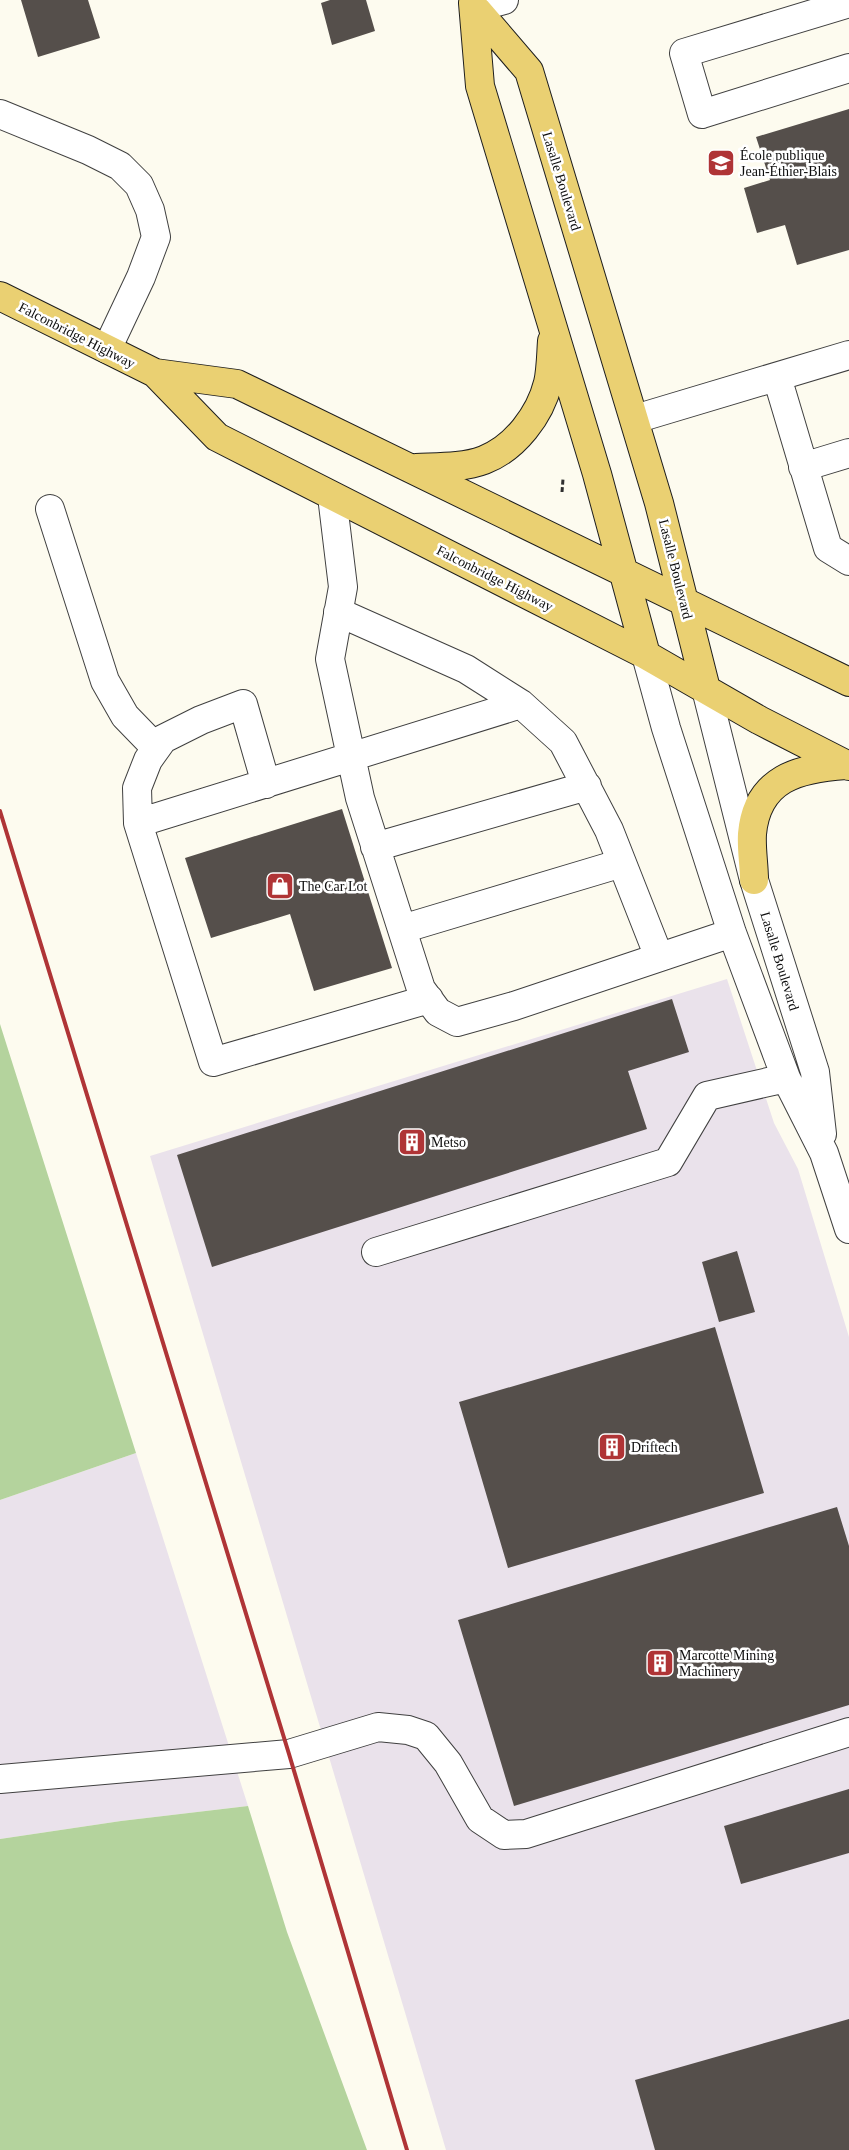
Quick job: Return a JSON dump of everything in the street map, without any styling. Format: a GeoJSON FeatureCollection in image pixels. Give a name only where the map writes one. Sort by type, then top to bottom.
{"type":"FeatureCollection","features":[{"type":"Feature","properties":{"kind":"main road","name":"Lasalle Boulevard"},"geometry":{"type":"LineString","coordinates":[[474,4],[480,86],[554,327],[646,655]]}},
{"type":"Feature","properties":{"kind":"main road","name":"Lasalle Boulevard"},"geometry":{"type":"LineString","coordinates":[[474,4],[529,71],[659,502],[706,689]]}},
{"type":"Feature","properties":{"kind":"main road","name":"Falconbridge Highway"},"geometry":{"type":"LineString","coordinates":[[0,296],[155,373],[237,384],[413,468],[849,682]]}},
{"type":"Feature","properties":{"kind":"main road"},"geometry":{"type":"LineString","coordinates":[[413,468],[459,466],[484,460],[509,446],[527,427],[548,383],[554,327]]}},
{"type":"Feature","properties":{"kind":"main road","name":"Falconbridge Highway"},"geometry":{"type":"LineString","coordinates":[[155,373],[217,437],[646,655],[759,720],[848,765]]}},
{"type":"Feature","properties":{"kind":"main road"},"geometry":{"type":"LineString","coordinates":[[754,880],[752,834],[759,804],[771,788],[786,777],[802,770],[848,765]]}},
{"type":"Feature","properties":{"kind":"street"},"geometry":{"type":"LineString","coordinates":[[474,4],[504,0]]}},
{"type":"Feature","properties":{"kind":"street"},"geometry":{"type":"LineString","coordinates":[[849,3],[684,53],[702,114],[849,68]]}},
{"type":"Feature","properties":{"kind":"street"},"geometry":{"type":"LineString","coordinates":[[0,114],[120,166],[139,185],[150,210],[156,237],[150,257],[107,349]]}},
{"type":"Feature","properties":{"kind":"street"},"geometry":{"type":"LineString","coordinates":[[635,420],[849,355]]}},
{"type":"Feature","properties":{"kind":"street"},"geometry":{"type":"LineString","coordinates":[[777,377],[803,467],[842,550]]}},
{"type":"Feature","properties":{"kind":"street"},"geometry":{"type":"LineString","coordinates":[[803,467],[849,453]]}},
{"type":"Feature","properties":{"kind":"street"},"geometry":{"type":"LineString","coordinates":[[332,496],[342,587],[330,660],[360,798],[375,847],[421,989],[438,1012],[457,1022],[514,1006],[732,933]]}},
{"type":"Feature","properties":{"kind":"street"},"geometry":{"type":"LineString","coordinates":[[50,509],[105,681],[125,716],[156,748]]}},
{"type":"Feature","properties":{"kind":"street"},"geometry":{"type":"LineString","coordinates":[[338,612],[466,669],[521,704],[563,742],[609,830],[659,957]]}},
{"type":"Feature","properties":{"kind":"street","name":"Lasalle Boulevard"},"geometry":{"type":"LineString","coordinates":[[646,655],[666,728],[732,933],[786,1078],[824,1153],[848,1223]]}},
{"type":"Feature","properties":{"kind":"street","name":"Lasalle Boulevard"},"geometry":{"type":"LineString","coordinates":[[706,689],[754,880],[815,1072],[824,1153]]}},
{"type":"Feature","properties":{"kind":"street"},"geometry":{"type":"LineString","coordinates":[[266,784],[243,704],[201,720],[163,738],[148,760],[136,788],[138,823],[213,1062],[429,999]]}},
{"type":"Feature","properties":{"kind":"street"},"geometry":{"type":"LineString","coordinates":[[138,823],[521,704]]}},
{"type":"Feature","properties":{"kind":"street"},"geometry":{"type":"LineString","coordinates":[[375,847],[587,786]]}},
{"type":"Feature","properties":{"kind":"street"},"geometry":{"type":"LineString","coordinates":[[402,929],[622,863]]}},
{"type":"Feature","properties":{"kind":"street"},"geometry":{"type":"LineString","coordinates":[[376,1252],[668,1162],[707,1096],[786,1078]]}},
{"type":"Feature","properties":{"kind":"street"},"geometry":{"type":"LineString","coordinates":[[0,1779],[289,1754],[378,1727],[408,1730],[426,1736],[448,1763],[480,1819],[504,1835],[526,1834],[849,1732]]}},
{"type":"Feature","properties":{"kind":"shaded area"},"geometry":{"type":"Polygon","coordinates":[[[727,979],[774,1123],[798,1169],[849,1337],[849,2150],[446,2150],[150,1156],[727,979]]]}},
{"type":"Feature","properties":{"kind":"shaded area"},"geometry":{"type":"Polygon","coordinates":[[[136,1453],[248,1806],[121,1821],[0,1839],[0,1500],[136,1453]]]}},
{"type":"Feature","properties":{"kind":"green space"},"geometry":{"type":"Polygon","coordinates":[[[0,1024],[136,1453],[0,1500],[0,1024]]]}},
{"type":"Feature","properties":{"kind":"green space"},"geometry":{"type":"Polygon","coordinates":[[[248,1806],[287,1932],[367,2150],[0,2150],[0,1839],[121,1821],[248,1806]]]}},
{"type":"Feature","properties":{"kind":"building"},"geometry":{"type":"Polygon","coordinates":[[[21,0],[88,0],[100,38],[38,57],[21,0]]]}},
{"type":"Feature","properties":{"kind":"building"},"geometry":{"type":"Polygon","coordinates":[[[330,0],[366,0],[375,31],[332,45],[321,3],[330,0]]]}},
{"type":"Feature","properties":{"kind":"building"},"geometry":{"type":"Polygon","coordinates":[[[849,109],[849,250],[797,265],[785,225],[757,233],[744,188],[770,180],[756,137],[849,109]]]}},
{"type":"Feature","properties":{"kind":"building","name":"The Car Lot"},"geometry":{"type":"Polygon","coordinates":[[[342,809],[392,968],[314,991],[290,914],[211,938],[185,858],[342,809]]]}},
{"type":"Feature","properties":{"kind":"building","name":"Metso"},"geometry":{"type":"Polygon","coordinates":[[[672,999],[689,1052],[628,1071],[647,1129],[212,1267],[177,1155],[672,999]]]}},
{"type":"Feature","properties":{"kind":"building"},"geometry":{"type":"Polygon","coordinates":[[[737,1251],[755,1312],[719,1322],[702,1262],[737,1251]]]}},
{"type":"Feature","properties":{"kind":"building","name":"Driftech"},"geometry":{"type":"Polygon","coordinates":[[[715,1327],[764,1493],[508,1568],[459,1402],[715,1327]]]}},
{"type":"Feature","properties":{"kind":"building","name":"Marcotte Mining Machinery"},"geometry":{"type":"Polygon","coordinates":[[[837,1507],[849,1546],[849,1705],[514,1806],[458,1620],[837,1507]]]}},
{"type":"Feature","properties":{"kind":"building"},"geometry":{"type":"Polygon","coordinates":[[[849,1789],[849,1853],[741,1884],[724,1826],[849,1789]]]}},
{"type":"Feature","properties":{"kind":"building"},"geometry":{"type":"Polygon","coordinates":[[[849,2019],[849,2150],[655,2150],[635,2080],[849,2019]]]}},
{"type":"Feature","properties":{"kind":"railway"},"geometry":{"type":"LineString","coordinates":[[0,811],[289,1754],[407,2150]]}},
{"type":"Feature","properties":{"kind":"place","name":"École publique Jean-Éthier-Blais"},"geometry":{"type":"Point","coordinates":[721,163]}},
{"type":"Feature","properties":{"kind":"place","name":"The Car Lot"},"geometry":{"type":"Point","coordinates":[280,886]}},
{"type":"Feature","properties":{"kind":"place","name":"Metso"},"geometry":{"type":"Point","coordinates":[412,1142]}},
{"type":"Feature","properties":{"kind":"place","name":"Driftech"},"geometry":{"type":"Point","coordinates":[612,1447]}},
{"type":"Feature","properties":{"kind":"place","name":"Marcotte Mining Machinery"},"geometry":{"type":"Point","coordinates":[660,1663]}}]}
